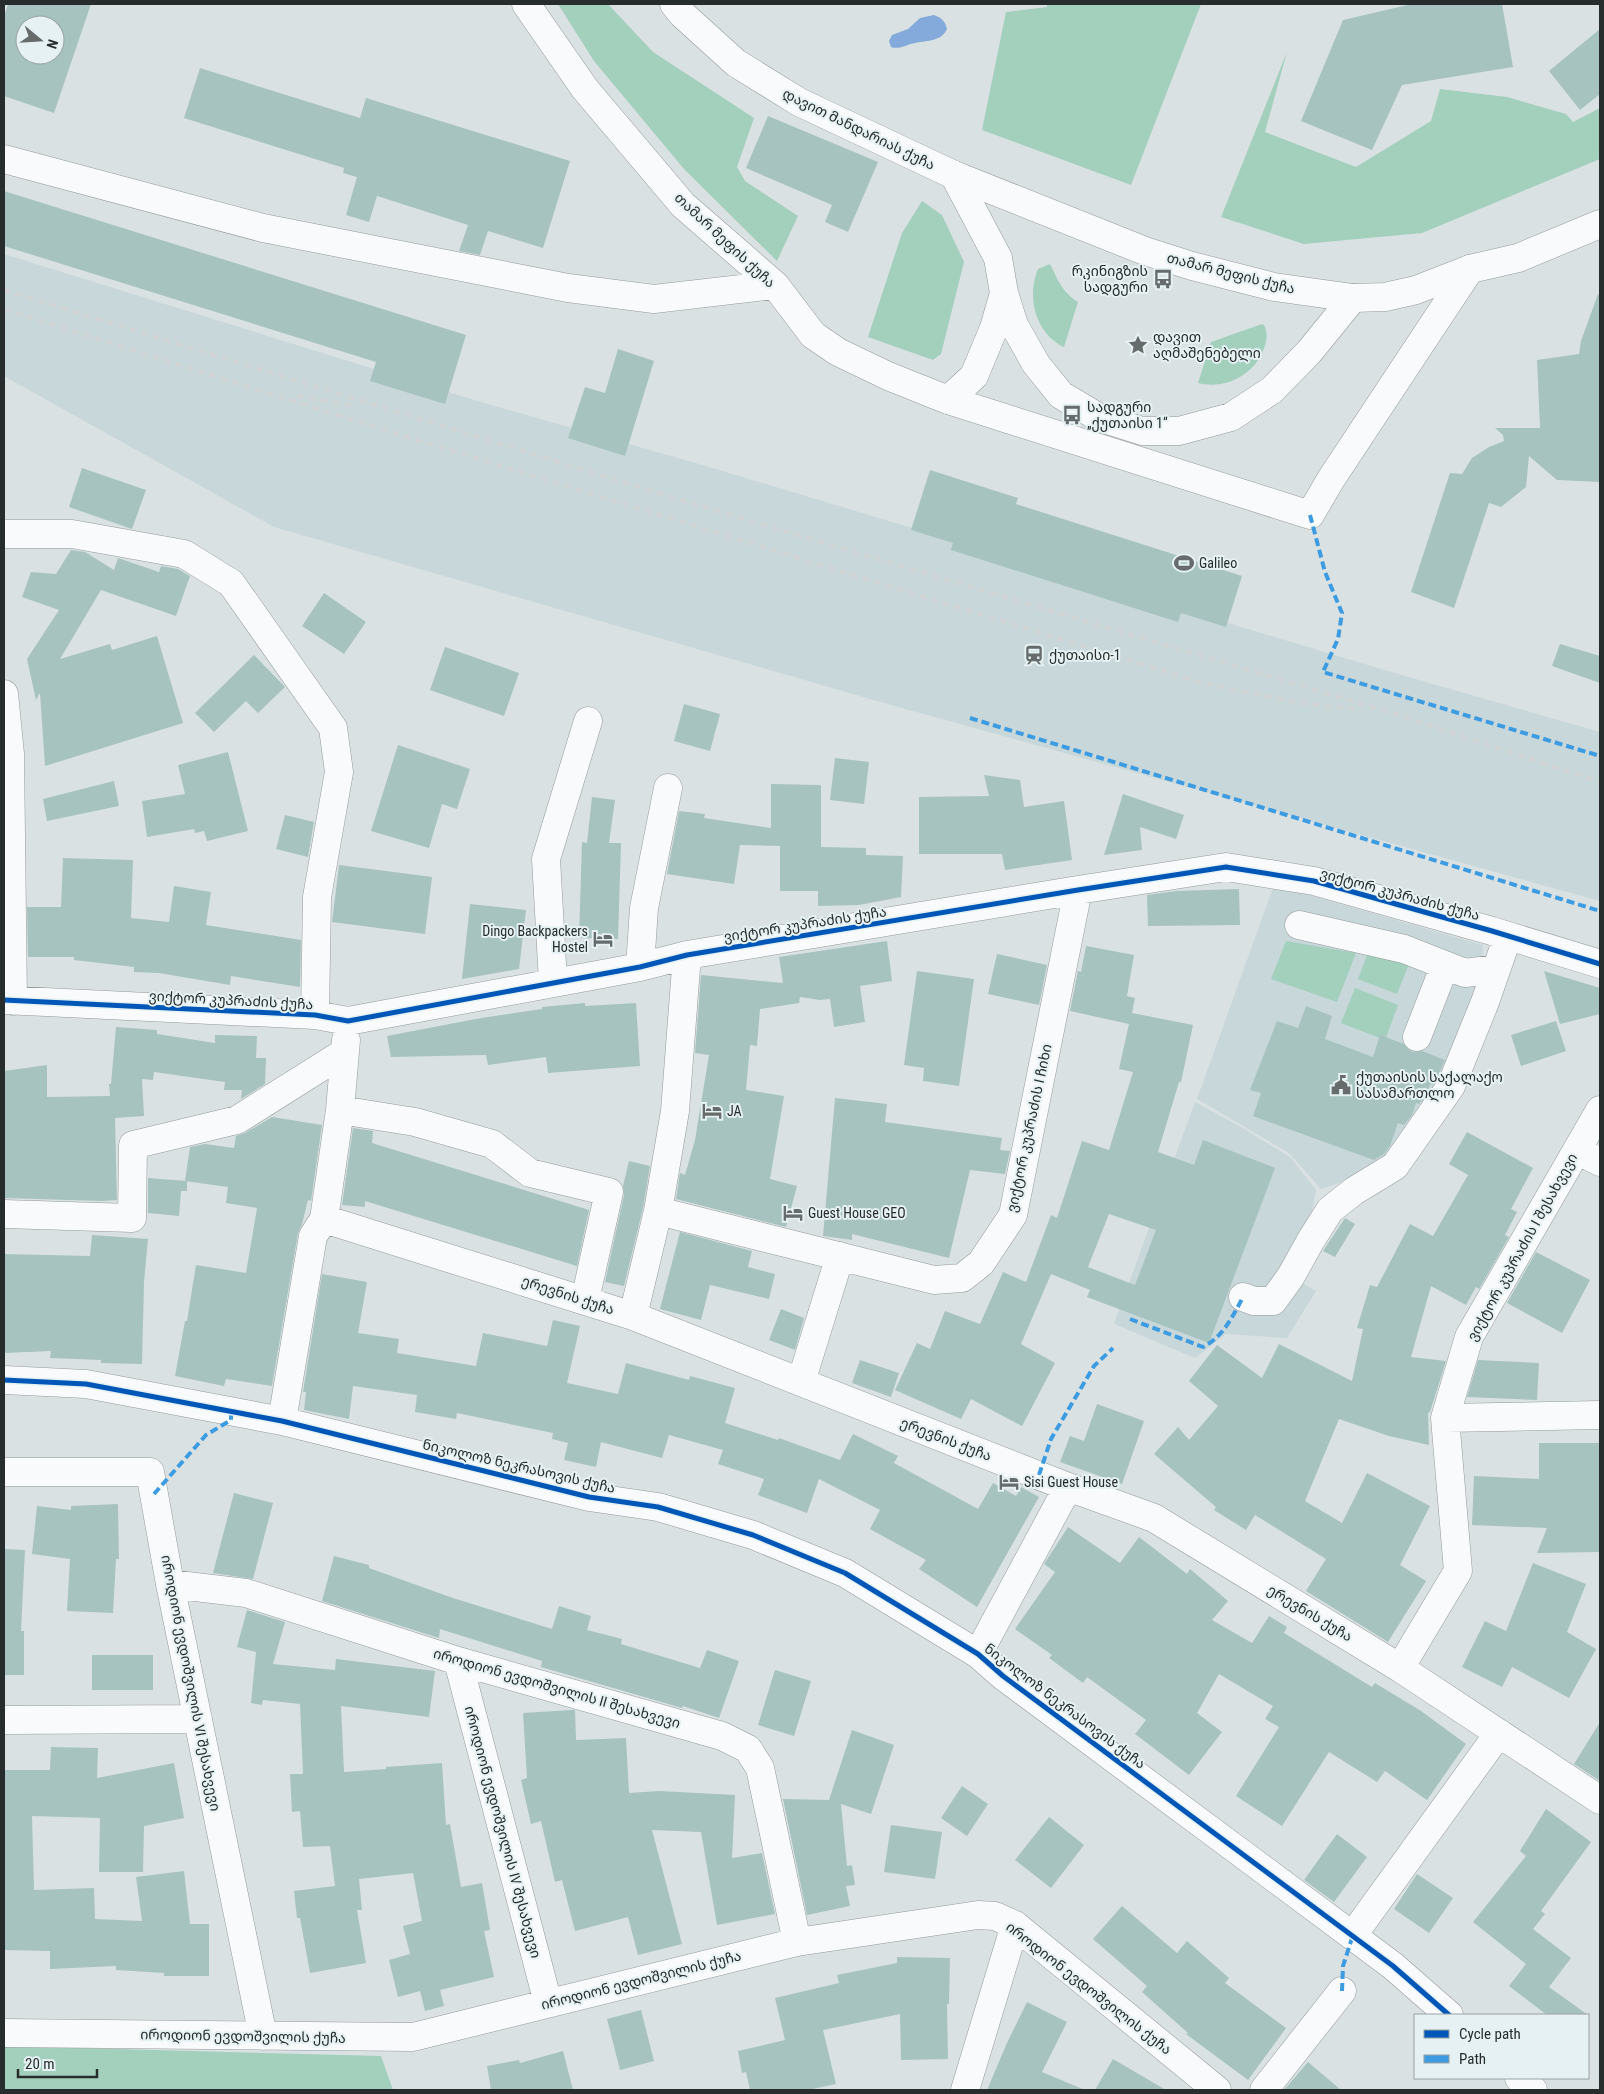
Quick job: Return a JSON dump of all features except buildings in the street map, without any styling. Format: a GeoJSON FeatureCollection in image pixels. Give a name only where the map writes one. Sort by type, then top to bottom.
{"type":"FeatureCollection","features":[{"type":"Feature","properties":{"kind":"street","name":"თამარ მეფის ქუჩა"},"geometry":{"type":"LineString","coordinates":[[526,4],[585,88],[683,205],[775,285],[812,336],[846,356],[948,400],[1310,515],[1331,479],[1470,269]]}},
{"type":"Feature","properties":{"kind":"street","name":"დავით მანდარიას ქუჩა"},"geometry":{"type":"LineString","coordinates":[[674,4],[682,14],[736,63],[791,97],[954,175]]}},
{"type":"Feature","properties":{"kind":"street"},"geometry":{"type":"LineString","coordinates":[[4,159],[263,228],[568,288],[654,300],[775,285]]}},
{"type":"Feature","properties":{"kind":"street","name":"თამარ მეფის ქუჩა"},"geometry":{"type":"LineString","coordinates":[[954,175],[1145,251],[1192,266],[1274,287],[1353,298],[1385,297],[1416,290],[1470,269],[1518,258],[1600,224]]}},
{"type":"Feature","properties":{"kind":"street"},"geometry":{"type":"LineString","coordinates":[[954,175],[998,258],[1004,293],[1014,325],[1036,364],[1061,395],[1098,418],[1142,431],[1179,431],[1231,416],[1272,390],[1309,352],[1353,298]]}},
{"type":"Feature","properties":{"kind":"street"},"geometry":{"type":"LineString","coordinates":[[948,400],[974,376],[994,328],[1004,293]]}},
{"type":"Feature","properties":{"kind":"street"},"geometry":{"type":"LineString","coordinates":[[4,534],[72,534],[184,554],[231,583],[333,728],[339,772],[317,897],[315,1015]]}},
{"type":"Feature","properties":{"kind":"street"},"geometry":{"type":"LineString","coordinates":[[4,694],[10,754],[8,1001]]}},
{"type":"Feature","properties":{"kind":"street"},"geometry":{"type":"LineString","coordinates":[[553,982],[546,859],[588,721]]}},
{"type":"Feature","properties":{"kind":"street"},"geometry":{"type":"LineString","coordinates":[[640,968],[644,908],[668,788]]}},
{"type":"Feature","properties":{"kind":"street","name":"ვიქტორ კუპრაძის ქუჩა"},"geometry":{"type":"LineString","coordinates":[[8,1001],[315,1015],[348,1021],[553,982],[640,968],[687,955],[1226,867],[1314,881],[1600,964]]}},
{"type":"Feature","properties":{"kind":"street","name":"ვიქტორ კუპრაძის I ჩიხი"},"geometry":{"type":"LineString","coordinates":[[658,1211],[934,1280],[962,1278],[980,1263],[1013,1215],[1078,890]]}},
{"type":"Feature","properties":{"kind":"street"},"geometry":{"type":"LineString","coordinates":[[1299,925],[1404,949],[1466,973],[1496,969]]}},
{"type":"Feature","properties":{"kind":"street"},"geometry":{"type":"LineString","coordinates":[[1243,1297],[1254,1300],[1273,1301],[1291,1276],[1310,1240],[1330,1210],[1395,1166],[1451,1086],[1485,1002],[1508,936]]}},
{"type":"Feature","properties":{"kind":"street"},"geometry":{"type":"LineString","coordinates":[[633,1316],[658,1211],[675,1111],[687,955]]}},
{"type":"Feature","properties":{"kind":"street"},"geometry":{"type":"LineString","coordinates":[[1417,1037],[1445,965]]}},
{"type":"Feature","properties":{"kind":"street"},"geometry":{"type":"LineString","coordinates":[[282,1421],[313,1236],[324,1219],[340,1110],[348,1021]]}},
{"type":"Feature","properties":{"kind":"street"},"geometry":{"type":"LineString","coordinates":[[4,1214],[132,1218],[133,1145],[236,1120],[345,1052]]}},
{"type":"Feature","properties":{"kind":"street"},"geometry":{"type":"LineString","coordinates":[[340,1110],[415,1122],[492,1144],[530,1173],[609,1192],[585,1300]]}},
{"type":"Feature","properties":{"kind":"street","name":"ვიქტორ კუპრაძის I შესახვევი"},"geometry":{"type":"LineString","coordinates":[[1444,1418],[1470,1337],[1589,1156],[1600,1110]]}},
{"type":"Feature","properties":{"kind":"street","name":"ერევნის ქუჩა"},"geometry":{"type":"LineString","coordinates":[[324,1219],[633,1316],[1068,1487],[1154,1518],[1400,1668],[1600,1800]]}},
{"type":"Feature","properties":{"kind":"street"},"geometry":{"type":"LineString","coordinates":[[800,1382],[840,1256]]}},
{"type":"Feature","properties":{"kind":"street","name":"ნიკოლოზ ნეკრასოვის ქუჩა"},"geometry":{"type":"LineString","coordinates":[[4,1380],[86,1384],[282,1421],[589,1497],[658,1507],[753,1535],[845,1572],[978,1654],[1003,1676],[1394,1966],[1448,2014]]}},
{"type":"Feature","properties":{"kind":"street"},"geometry":{"type":"LineString","coordinates":[[1400,1668],[1458,1571],[1444,1418],[1600,1415]]}},
{"type":"Feature","properties":{"kind":"street","name":"იროდიონ ევდოშვილის VI შესახვევი"},"geometry":{"type":"LineString","coordinates":[[4,1472],[150,1472],[170,1584],[263,2036]]}},
{"type":"Feature","properties":{"kind":"street"},"geometry":{"type":"LineString","coordinates":[[978,1654],[1068,1487]]}},
{"type":"Feature","properties":{"kind":"street","name":"იროდიონ ევდოშვილის II შესახვევი"},"geometry":{"type":"LineString","coordinates":[[170,1584],[246,1593],[458,1661],[722,1736],[748,1748],[760,1768],[797,1942]]}},
{"type":"Feature","properties":{"kind":"street","name":"იროდიონ ევდოშვილის IV შესახვევი"},"geometry":{"type":"LineString","coordinates":[[458,1661],[548,2003]]}},
{"type":"Feature","properties":{"kind":"street"},"geometry":{"type":"LineString","coordinates":[[4,1720],[198,1719]]}},
{"type":"Feature","properties":{"kind":"street"},"geometry":{"type":"LineString","coordinates":[[1353,1935],[1499,1733]]}},
{"type":"Feature","properties":{"kind":"street","name":"იროდიონ ევდოშვილის ქუჩა"},"geometry":{"type":"LineString","coordinates":[[4,2033],[413,2037],[797,1942],[978,1915],[995,1916],[1015,1925],[1217,2090]]}},
{"type":"Feature","properties":{"kind":"street"},"geometry":{"type":"LineString","coordinates":[[965,2090],[1015,1925]]}},
{"type":"Feature","properties":{"kind":"street"},"geometry":{"type":"LineString","coordinates":[[1264,2090],[1342,1992]]}},
{"type":"Feature","properties":{"kind":"street"},"geometry":{"type":"LineString","coordinates":[[1520,2079],[1533,2090]]}},
{"type":"Feature","properties":{"kind":"shaded area"},"geometry":{"type":"Polygon","coordinates":[[[4,254],[474,400],[706,466],[1381,669],[1600,732],[1600,901],[891,705],[274,527],[4,376],[4,254]]]}},
{"type":"Feature","properties":{"kind":"shaded area"},"geometry":{"type":"Polygon","coordinates":[[[1274,885],[1483,945],[1481,989],[1442,1091],[1382,1169],[1321,1189],[1289,1153],[1197,1099],[1274,885]]]}},
{"type":"Feature","properties":{"kind":"shaded area"},"geometry":{"type":"Polygon","coordinates":[[[1195,1102],[1290,1157],[1316,1190],[1310,1222],[1291,1276],[1316,1291],[1287,1338],[1226,1334],[1195,1358],[1114,1324],[1195,1102]]]}},
{"type":"Feature","properties":{"kind":"green space"},"geometry":{"type":"Polygon","coordinates":[[[558,4],[608,4],[653,52],[754,118],[737,167],[745,181],[798,216],[777,261],[684,169],[594,61],[558,4]]]}},
{"type":"Feature","properties":{"kind":"green space"},"geometry":{"type":"Polygon","coordinates":[[[1047,4],[1201,4],[1131,185],[982,130],[1006,12],[1047,7],[1047,4]]]}},
{"type":"Feature","properties":{"kind":"green space"},"geometry":{"type":"Polygon","coordinates":[[[1287,52],[1265,132],[1356,167],[1431,121],[1440,89],[1507,97],[1566,114],[1573,122],[1600,108],[1600,159],[1422,233],[1304,244],[1221,217],[1287,52]]]}},
{"type":"Feature","properties":{"kind":"green space"},"geometry":{"type":"Polygon","coordinates":[[[922,201],[942,215],[964,262],[941,354],[933,360],[868,337],[902,233],[922,201]]]}},
{"type":"Feature","properties":{"kind":"green space"},"geometry":{"type":"Polygon","coordinates":[[[1050,264],[1064,290],[1078,302],[1064,347],[1046,333],[1036,314],[1034,303],[1033,291],[1038,269],[1050,264]]]}},
{"type":"Feature","properties":{"kind":"green space"},"geometry":{"type":"Polygon","coordinates":[[[1262,324],[1267,334],[1265,345],[1260,358],[1254,366],[1238,378],[1228,382],[1208,385],[1198,383],[1211,342],[1262,324]]]}},
{"type":"Feature","properties":{"kind":"green space"},"geometry":{"type":"Polygon","coordinates":[[[1286,941],[1356,953],[1337,1002],[1271,979],[1286,941]]]}},
{"type":"Feature","properties":{"kind":"green space"},"geometry":{"type":"Polygon","coordinates":[[[1367,955],[1409,964],[1397,994],[1358,979],[1367,955]]]}},
{"type":"Feature","properties":{"kind":"green space"},"geometry":{"type":"Polygon","coordinates":[[[1355,988],[1398,1005],[1385,1040],[1341,1023],[1355,988]]]}},
{"type":"Feature","properties":{"kind":"green space"},"geometry":{"type":"Polygon","coordinates":[[[4,2046],[381,2056],[393,2090],[4,2090],[4,2046]]]}},
{"type":"Feature","properties":{"kind":"water"},"geometry":{"type":"Polygon","coordinates":[[[934,15],[943,20],[947,29],[941,36],[934,40],[891,47],[889,41],[892,35],[908,29],[920,18],[934,15]]]}},
{"type":"Feature","properties":{"kind":"railway"},"geometry":{"type":"LineString","coordinates":[[4,290],[675,498],[1408,718],[1600,782]]}},
{"type":"Feature","properties":{"kind":"railway"},"geometry":{"type":"LineString","coordinates":[[4,309],[359,422],[1203,683],[1301,703],[1357,709]]}},
{"type":"Feature","properties":{"kind":"railway"},"geometry":{"type":"LineString","coordinates":[[298,396],[357,406]]}},
{"type":"Feature","properties":{"kind":"marked path"},"geometry":{"type":"LineString","coordinates":[[1310,515],[1325,572],[1342,613],[1338,639],[1323,672],[1600,756]]}},
{"type":"Feature","properties":{"kind":"marked path"},"geometry":{"type":"LineString","coordinates":[[970,718],[1600,911]]}},
{"type":"Feature","properties":{"kind":"marked path"},"geometry":{"type":"LineString","coordinates":[[1130,1319],[1203,1347],[1222,1332],[1243,1297]]}},
{"type":"Feature","properties":{"kind":"marked path"},"geometry":{"type":"LineString","coordinates":[[1039,1475],[1051,1439],[1094,1366],[1113,1348]]}},
{"type":"Feature","properties":{"kind":"marked path"},"geometry":{"type":"LineString","coordinates":[[154,1494],[206,1435],[231,1420],[231,1412]]}},
{"type":"Feature","properties":{"kind":"marked path"},"geometry":{"type":"LineString","coordinates":[[1342,1991],[1343,1966],[1353,1935]]}},
{"type":"Feature","properties":{"kind":"cycle path"},"geometry":{"type":"LineString","coordinates":[[4,1000],[315,1015],[348,1021],[640,967],[687,955],[1226,867],[1314,881],[1492,931],[1600,964]]}},
{"type":"Feature","properties":{"kind":"cycle path"},"geometry":{"type":"LineString","coordinates":[[4,1380],[86,1384],[282,1421],[589,1497],[658,1507],[753,1535],[845,1573],[978,1654],[1003,1676],[1393,1966],[1448,2014]]}},
{"type":"Feature","properties":{"kind":"place","name":"რკინიგზის სადგური"},"geometry":{"type":"Point","coordinates":[1163,279]}},
{"type":"Feature","properties":{"kind":"place","name":"დავით აღმაშენებელი"},"geometry":{"type":"Point","coordinates":[1138,345]}},
{"type":"Feature","properties":{"kind":"place","name":"სადგური „ქუთაისი 1“"},"geometry":{"type":"Point","coordinates":[1072,415]}},
{"type":"Feature","properties":{"kind":"place","name":"Galileo"},"geometry":{"type":"Point","coordinates":[1184,563]}},
{"type":"Feature","properties":{"kind":"place","name":"ქუთაისი-1"},"geometry":{"type":"Point","coordinates":[1034,655]}},
{"type":"Feature","properties":{"kind":"place","name":"Dingo Backpackers Hostel"},"geometry":{"type":"Point","coordinates":[603,939]}},
{"type":"Feature","properties":{"kind":"place","name":"ქუთაისის საქალაქო სასამართლო"},"geometry":{"type":"Point","coordinates":[1341,1085]}},
{"type":"Feature","properties":{"kind":"place","name":"JA"},"geometry":{"type":"Point","coordinates":[712,1111]}},
{"type":"Feature","properties":{"kind":"place","name":"Guest House GEO"},"geometry":{"type":"Point","coordinates":[793,1213]}},
{"type":"Feature","properties":{"kind":"place","name":"Sisi Guest House"},"geometry":{"type":"Point","coordinates":[1009,1482]}}]}
